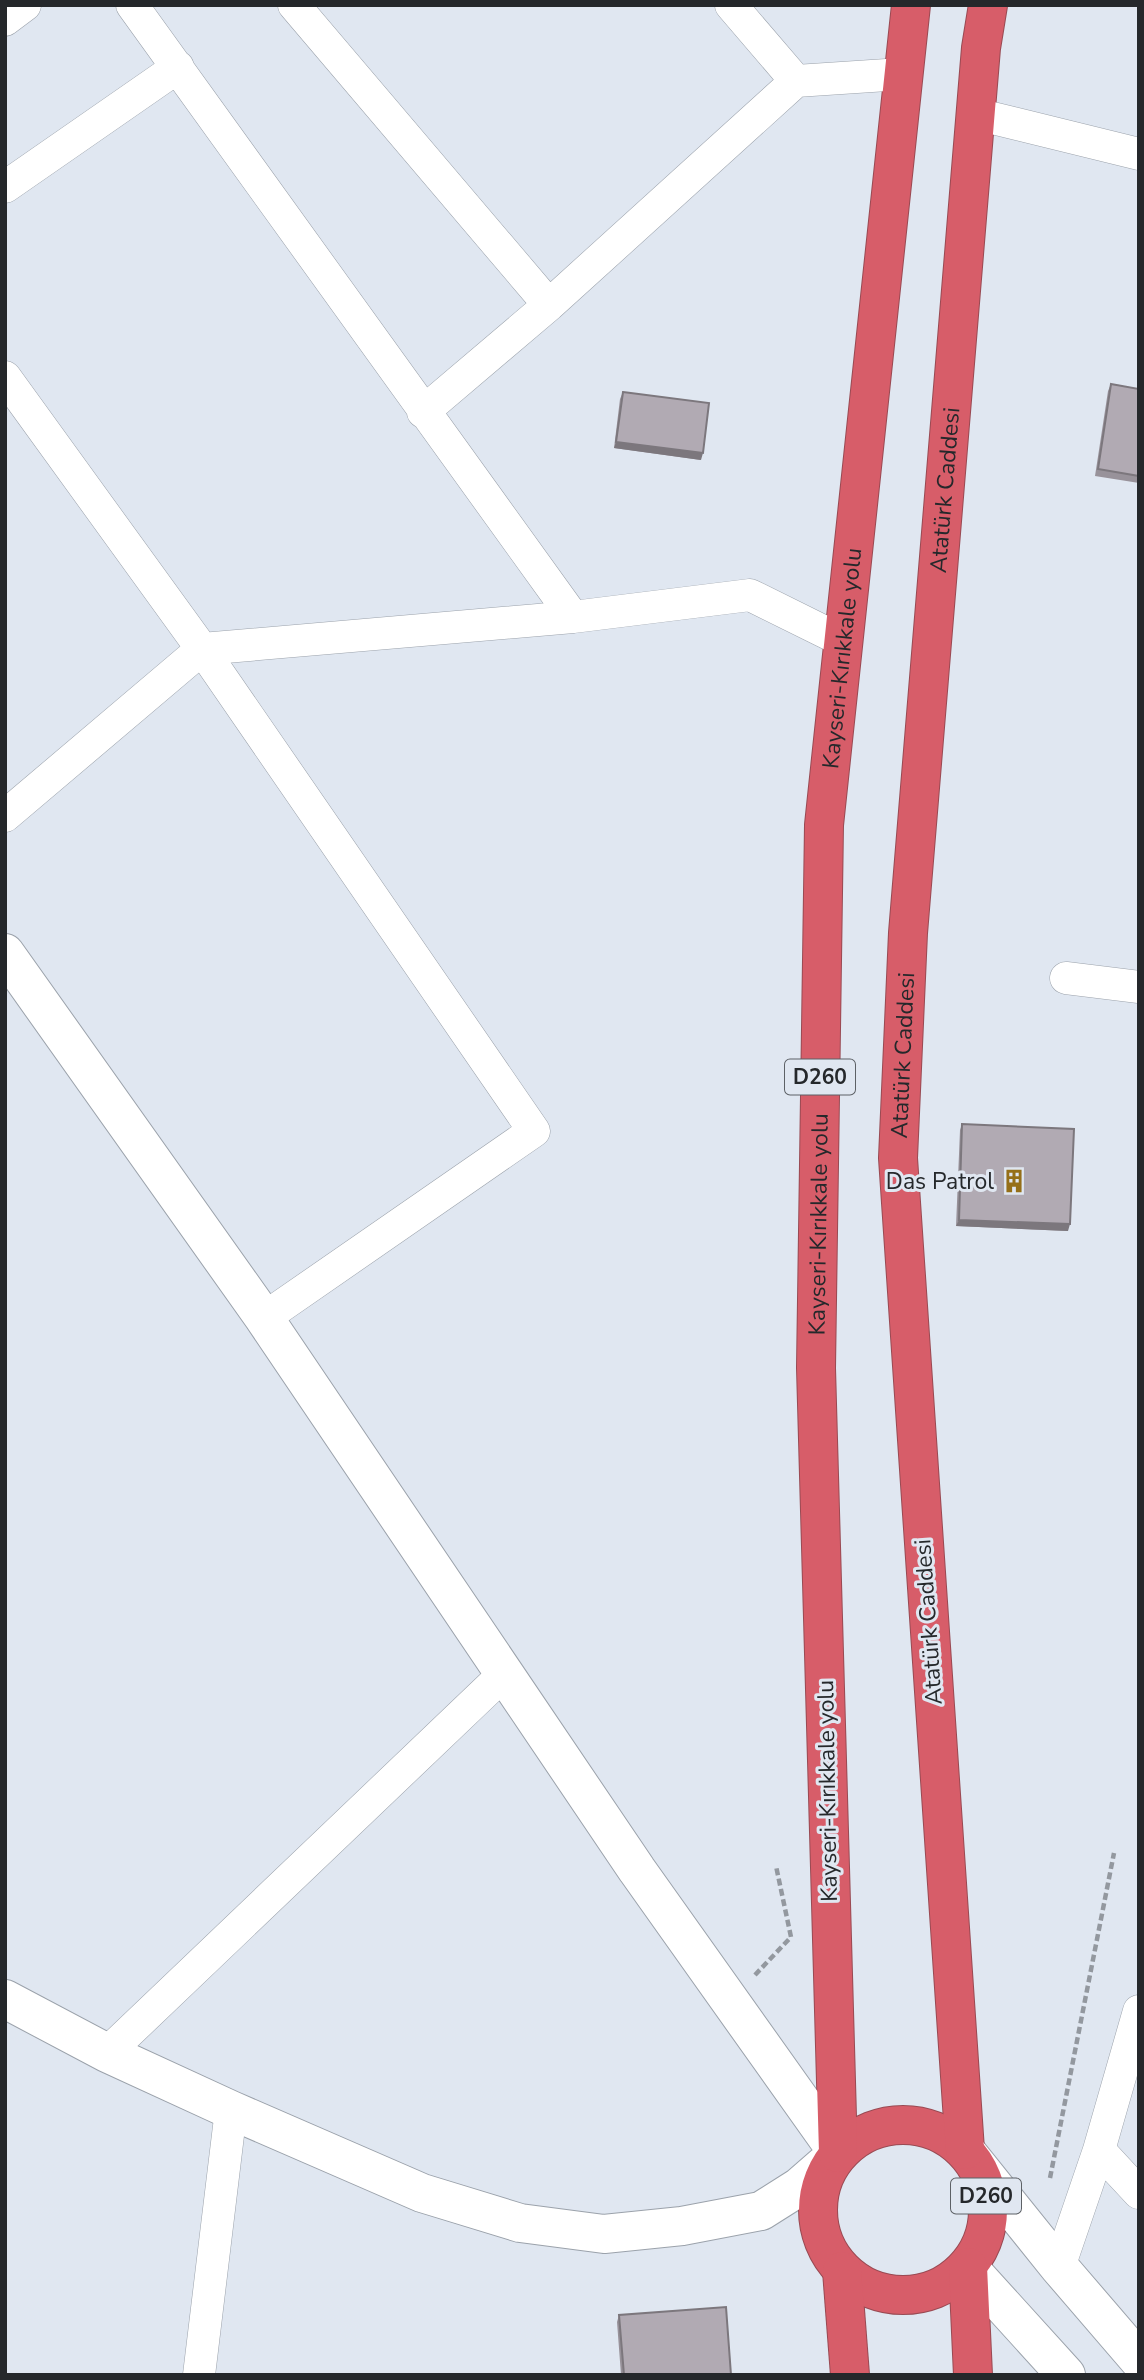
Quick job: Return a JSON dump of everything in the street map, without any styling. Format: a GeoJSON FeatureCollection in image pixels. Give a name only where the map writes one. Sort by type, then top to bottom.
{"type":"FeatureCollection","features":[{"type":"Feature","properties":{"kind":"highway","name":"Kayseri-Kırıkkale yolu"},"geometry":{"type":"LineString","coordinates":[[838,2153],[816,1368],[824,825],[911,5]]}},
{"type":"Feature","properties":{"kind":"highway","name":"Atatürk Caddesi"},"geometry":{"type":"LineString","coordinates":[[965,2150],[898,1158],[908,933],[976,114],[988,5]]}},
{"type":"Feature","properties":{"kind":"highway","name":"Kayseri-Kırıkkale yolu"},"geometry":{"type":"LineString","coordinates":[[907,2125],[932,2130],[965,2150],[985,2188],[988,2216],[982,2243],[968,2267],[946,2285],[920,2295],[892,2296],[864,2288],[842,2271],[827,2250],[818,2225],[817,2200],[824,2175],[838,2153],[858,2137],[882,2127],[907,2125]]}},
{"type":"Feature","properties":{"kind":"highway","name":"D260"},"geometry":{"type":"LineString","coordinates":[[968,2267],[973,2375]]}},
{"type":"Feature","properties":{"kind":"highway","name":"D260"},"geometry":{"type":"LineString","coordinates":[[842,2271],[850,2375]]}},
{"type":"Feature","properties":{"kind":"street"},"geometry":{"type":"LineString","coordinates":[[5,20],[25,5]]}},
{"type":"Feature","properties":{"kind":"street"},"geometry":{"type":"LineString","coordinates":[[132,5],[573,617]]}},
{"type":"Feature","properties":{"kind":"street"},"geometry":{"type":"LineString","coordinates":[[294,5],[549,304]]}},
{"type":"Feature","properties":{"kind":"street"},"geometry":{"type":"LineString","coordinates":[[731,5],[796,81]]}},
{"type":"Feature","properties":{"kind":"street"},"geometry":{"type":"LineString","coordinates":[[5,187],[178,67]]}},
{"type":"Feature","properties":{"kind":"street"},"geometry":{"type":"LineString","coordinates":[[423,412],[549,304],[796,81],[902,74]]}},
{"type":"Feature","properties":{"kind":"street"},"geometry":{"type":"LineString","coordinates":[[976,114],[1139,155]]}},
{"type":"Feature","properties":{"kind":"street"},"geometry":{"type":"LineString","coordinates":[[5,377],[202,649],[534,1131],[264,1318]]}},
{"type":"Feature","properties":{"kind":"street"},"geometry":{"type":"LineString","coordinates":[[5,816],[202,649],[573,617],[750,595],[843,641]]}},
{"type":"Feature","properties":{"kind":"street"},"geometry":{"type":"LineString","coordinates":[[5,953],[264,1318],[504,1674],[730,2002],[838,2153],[799,2187],[761,2211],[682,2226],[604,2234],[520,2223],[422,2193],[231,2110],[107,2053],[5,1999]]}},
{"type":"Feature","properties":{"kind":"street"},"geometry":{"type":"LineString","coordinates":[[1066,978],[1139,987]]}},
{"type":"Feature","properties":{"kind":"street"},"geometry":{"type":"LineString","coordinates":[[107,2053],[504,1674]]}},
{"type":"Feature","properties":{"kind":"street"},"geometry":{"type":"LineString","coordinates":[[1059,2267],[1099,2150],[1139,2011]]}},
{"type":"Feature","properties":{"kind":"street"},"geometry":{"type":"LineString","coordinates":[[199,2375],[231,2110]]}},
{"type":"Feature","properties":{"kind":"street"},"geometry":{"type":"LineString","coordinates":[[965,2150],[1059,2267],[1139,2360]]}},
{"type":"Feature","properties":{"kind":"street"},"geometry":{"type":"LineString","coordinates":[[1099,2150],[1139,2193]]}},
{"type":"Feature","properties":{"kind":"street"},"geometry":{"type":"LineString","coordinates":[[968,2267],[1066,2375]]}},
{"type":"Feature","properties":{"kind":"path"},"geometry":{"type":"LineString","coordinates":[[1049,2186],[1114,1853]]}},
{"type":"Feature","properties":{"kind":"path"},"geometry":{"type":"LineString","coordinates":[[730,2002],[791,1937],[776,1866]]}},
{"type":"Feature","properties":{"kind":"building"},"geometry":{"type":"Polygon","coordinates":[[[1111,384],[1139,389],[1139,476],[1098,469],[1111,384]]]}},
{"type":"Feature","properties":{"kind":"building"},"geometry":{"type":"Polygon","coordinates":[[[623,392],[709,403],[703,453],[616,442],[623,392]]]}},
{"type":"Feature","properties":{"kind":"building","name":"Das Patrol"},"geometry":{"type":"Polygon","coordinates":[[[962,1124],[1074,1129],[1070,1224],[959,1220],[962,1124]]]}},
{"type":"Feature","properties":{"kind":"building"},"geometry":{"type":"Polygon","coordinates":[[[726,2307],[731,2375],[624,2375],[619,2315],[726,2307]]]}},
{"type":"Feature","properties":{"kind":"place","name":"Das Patrol"},"geometry":{"type":"Point","coordinates":[1014,1181]}}]}
